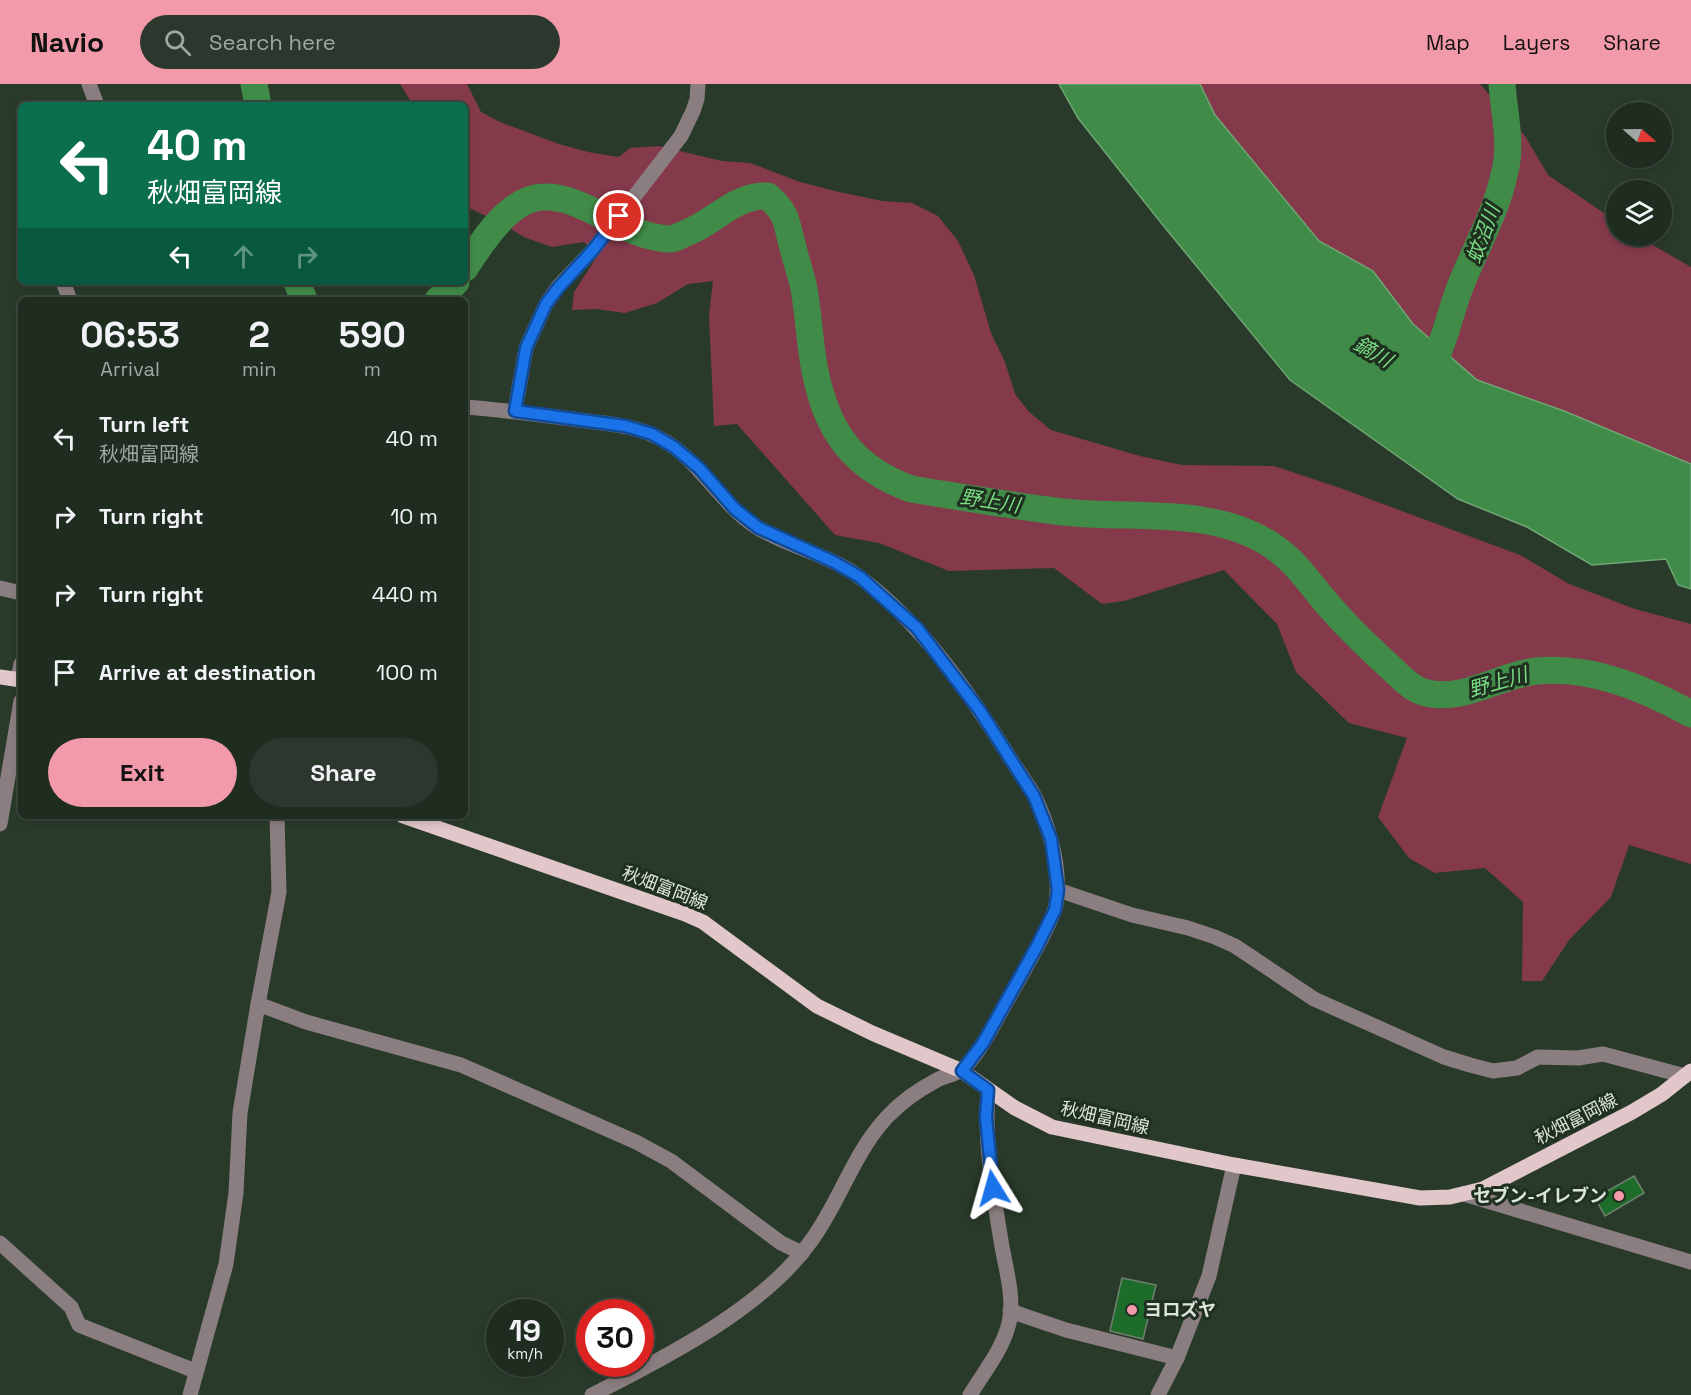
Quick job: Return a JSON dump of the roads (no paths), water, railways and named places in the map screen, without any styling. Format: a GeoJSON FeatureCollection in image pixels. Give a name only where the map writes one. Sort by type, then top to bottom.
{"type":"FeatureCollection","features":[{"type":"Feature","properties":{"kind":"main road"},"geometry":{"type":"LineString","coordinates":[[0,677],[18,680]]}},
{"type":"Feature","properties":{"kind":"main road","name":"秋畑富岡線"},"geometry":{"type":"LineString","coordinates":[[413,819],[685,914],[718,932],[817,1006],[872,1033],[962,1071],[988,1090],[1053,1127],[1234,1165],[1420,1198],[1450,1197],[1483,1189],[1632,1112],[1662,1094],[1688,1073]]}},
{"type":"Feature","properties":{"kind":"street"},"geometry":{"type":"LineString","coordinates":[[89,84],[96,102]]}},
{"type":"Feature","properties":{"kind":"street"},"geometry":{"type":"LineString","coordinates":[[515,411],[526,348],[546,304],[593,250],[671,148],[690,120],[697,99],[698,84]]}},
{"type":"Feature","properties":{"kind":"street"},"geometry":{"type":"LineString","coordinates":[[468,407],[515,411],[625,426],[652,434],[674,447],[699,468],[735,509],[759,528],[834,562],[860,577],[917,628],[980,711],[1034,796],[1051,839],[1058,890],[1055,910],[983,1043],[962,1071],[940,1078],[900,1103],[871,1134],[852,1165],[833,1206],[792,1266],[761,1293],[697,1338],[650,1366],[592,1395]]}},
{"type":"Feature","properties":{"kind":"street"},"geometry":{"type":"LineString","coordinates":[[0,588],[18,592]]}},
{"type":"Feature","properties":{"kind":"street"},"geometry":{"type":"LineString","coordinates":[[0,824],[3,792],[18,716]]}},
{"type":"Feature","properties":{"kind":"street"},"geometry":{"type":"LineString","coordinates":[[190,1395],[226,1264],[236,1194],[240,1113],[279,892],[277,819]]}},
{"type":"Feature","properties":{"kind":"street"},"geometry":{"type":"LineString","coordinates":[[1058,890],[1132,915],[1188,928],[1229,943],[1314,999],[1444,1057],[1493,1071],[1517,1068],[1538,1057],[1578,1058],[1604,1054],[1688,1073]]}},
{"type":"Feature","properties":{"kind":"street"},"geometry":{"type":"LineString","coordinates":[[258,1004],[306,1022],[461,1065],[636,1142],[671,1161],[781,1242],[802,1253]]}},
{"type":"Feature","properties":{"kind":"street"},"geometry":{"type":"LineString","coordinates":[[970,1395],[1005,1338],[1010,1320],[1010,1292],[989,1167],[986,1117],[988,1090]]}},
{"type":"Feature","properties":{"kind":"street"},"geometry":{"type":"LineString","coordinates":[[1158,1395],[1177,1358],[1209,1276],[1234,1165]]}},
{"type":"Feature","properties":{"kind":"street"},"geometry":{"type":"LineString","coordinates":[[1464,1194],[1691,1262]]}},
{"type":"Feature","properties":{"kind":"street"},"geometry":{"type":"LineString","coordinates":[[0,1243],[71,1307],[79,1325],[195,1371]]}},
{"type":"Feature","properties":{"kind":"street"},"geometry":{"type":"LineString","coordinates":[[1010,1311],[1066,1330],[1177,1358]]}},
{"type":"Feature","properties":{"kind":"water","name":"鏑川"},"geometry":{"type":"Polygon","coordinates":[[[1059,84],[1200,84],[1215,115],[1319,241],[1373,271],[1413,324],[1477,380],[1564,411],[1691,464],[1691,589],[1678,585],[1666,559],[1592,565],[1527,527],[1458,499],[1290,380],[1078,118],[1059,84]]]}},
{"type":"Feature","properties":{"kind":"waterway","name":"野上川"},"geometry":{"type":"LineString","coordinates":[[254,84],[257,102]]}},
{"type":"Feature","properties":{"kind":"waterway","name":"蚊沼川"},"geometry":{"type":"LineString","coordinates":[[1426,377],[1437,355],[1460,287],[1501,186],[1508,150],[1502,84]]}},
{"type":"Feature","properties":{"kind":"waterway","name":"野上川"},"geometry":{"type":"LineString","coordinates":[[468,264],[498,223],[520,204],[532,199],[544,197],[562,199],[640,233],[669,239],[697,228],[746,199],[768,196],[780,209],[788,226],[803,284],[818,384],[831,421],[850,450],[876,472],[911,489],[1063,512],[1199,520],[1225,525],[1251,534],[1274,547],[1288,559],[1356,635],[1405,681],[1423,692],[1437,695],[1466,692],[1523,674],[1557,670],[1617,681],[1691,714]]}},
{"type":"Feature","properties":{"kind":"waterway","name":"野上川"},"geometry":{"type":"LineString","coordinates":[[298,285],[303,297]]}},
{"type":"Feature","properties":{"kind":"waterway","name":"野上川"},"geometry":{"type":"LineString","coordinates":[[441,297],[453,285]]}},
{"type":"Feature","properties":{"kind":"place","name":"セブン-イレブン"},"geometry":{"type":"Point","coordinates":[1619,1196]}},
{"type":"Feature","properties":{"kind":"place","name":"ヨロズヤ"},"geometry":{"type":"Point","coordinates":[1132,1310]}}]}
